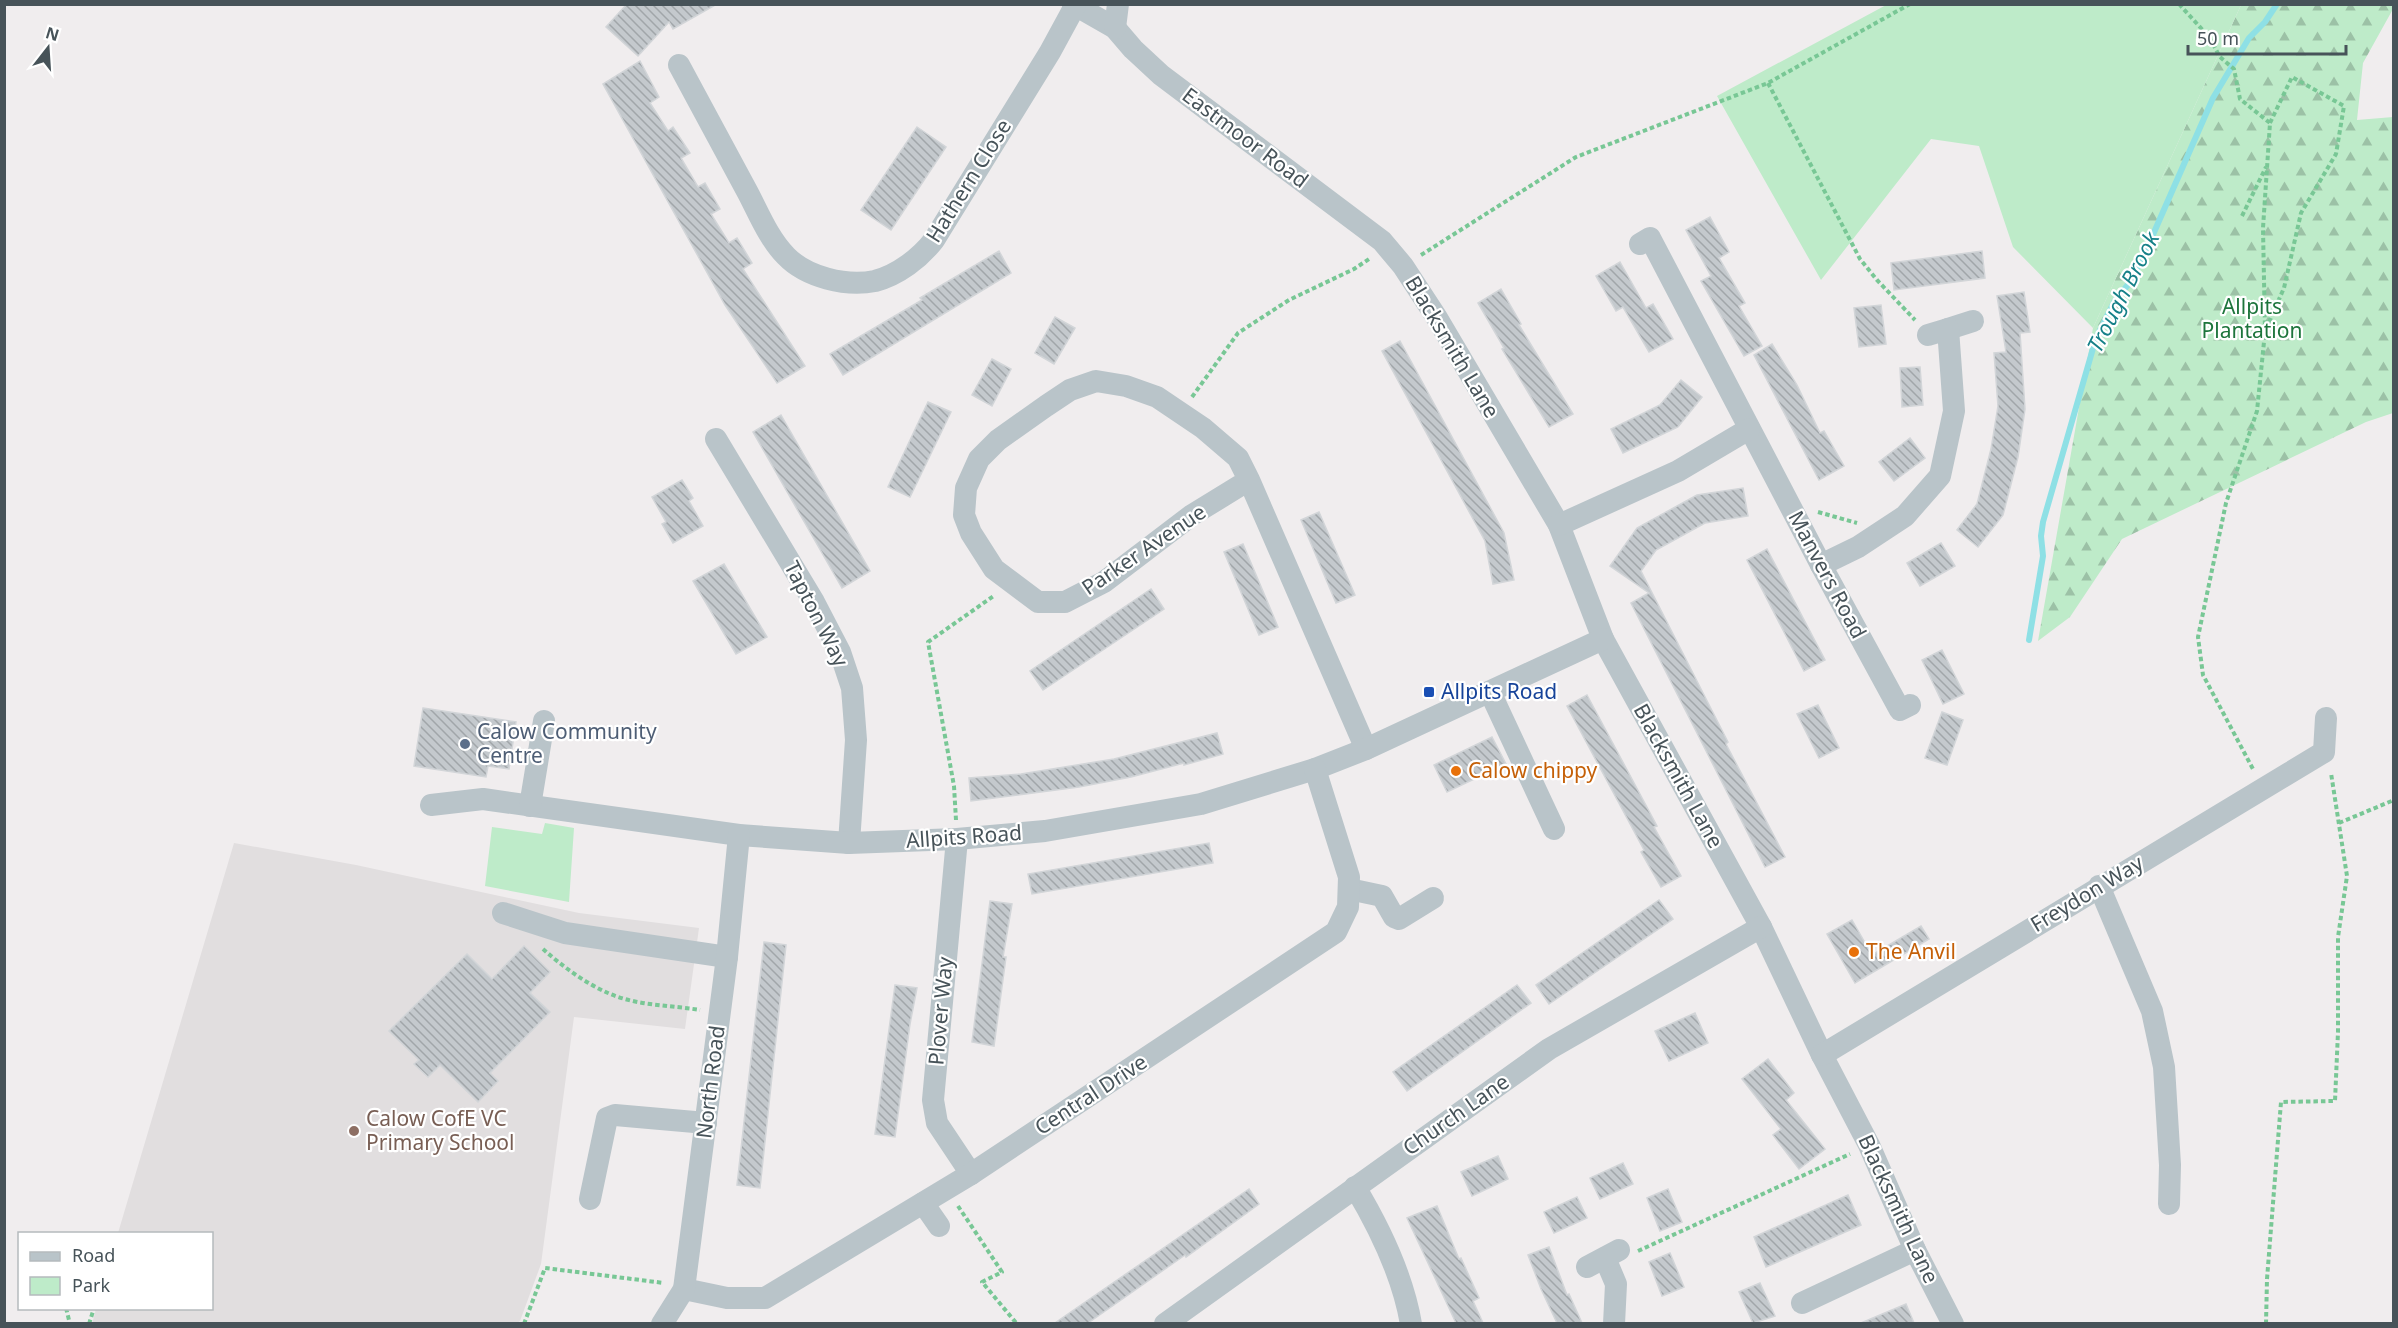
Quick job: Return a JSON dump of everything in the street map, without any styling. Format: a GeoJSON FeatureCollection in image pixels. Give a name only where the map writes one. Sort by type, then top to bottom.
{"type":"FeatureCollection","features":[{"type":"Feature","properties":{"kind":"street"},"geometry":{"type":"LineString","coordinates":[[1074,5],[1115,28],[1118,4]]}},
{"type":"Feature","properties":{"kind":"street","name":"Hathern Close"},"geometry":{"type":"LineString","coordinates":[[679,65],[766,226],[786,256],[798,266],[827,278],[843,281],[875,280],[902,269],[926,250],[934,240],[1050,52],[1074,5]]}},
{"type":"Feature","properties":{"kind":"street","name":"Eastmoor Road"},"geometry":{"type":"LineString","coordinates":[[1115,28],[1133,49],[1161,75],[1385,244]]}},
{"type":"Feature","properties":{"kind":"street","name":"Manvers Road"},"geometry":{"type":"LineString","coordinates":[[1640,244],[1650,238],[1899,711]]}},
{"type":"Feature","properties":{"kind":"street","name":"Blacksmith Lane"},"geometry":{"type":"LineString","coordinates":[[1385,244],[1403,266],[1437,318],[1559,525],[1603,639],[1761,927],[1822,1055],[1869,1145],[1915,1250],[1953,1323]]}},
{"type":"Feature","properties":{"kind":"street"},"geometry":{"type":"LineString","coordinates":[[1821,565],[1858,546],[1905,516],[1940,476],[1954,411],[1938,332],[1973,321]]}},
{"type":"Feature","properties":{"kind":"street","name":"Parker Avenue"},"geometry":{"type":"LineString","coordinates":[[1249,480],[1192,515],[1104,582],[1065,602],[1038,602],[994,569],[971,533],[964,515],[966,488],[979,459],[1070,390],[1096,381],[1126,386],[1157,397],[1203,428],[1238,458],[1249,480],[1366,749]]}},
{"type":"Feature","properties":{"kind":"street"},"geometry":{"type":"LineString","coordinates":[[1559,525],[1678,471],[1749,429]]}},
{"type":"Feature","properties":{"kind":"street","name":"Tapton Way"},"geometry":{"type":"LineString","coordinates":[[716,439],[814,602],[843,661],[852,688],[856,740],[849,843]]}},
{"type":"Feature","properties":{"kind":"street","name":"Allpits Road"},"geometry":{"type":"LineString","coordinates":[[431,805],[483,799],[739,835],[849,843],[957,839],[1045,831],[1201,804],[1315,769],[1366,749],[1603,639]]}},
{"type":"Feature","properties":{"kind":"street"},"geometry":{"type":"LineString","coordinates":[[1491,692],[1554,829]]}},
{"type":"Feature","properties":{"kind":"street"},"geometry":{"type":"LineString","coordinates":[[2324,752],[2326,718]]}},
{"type":"Feature","properties":{"kind":"street"},"geometry":{"type":"LineString","coordinates":[[537,807],[544,721]]}},
{"type":"Feature","properties":{"kind":"street","name":"Freydon Way"},"geometry":{"type":"LineString","coordinates":[[1822,1055],[2262,787],[2324,752]]}},
{"type":"Feature","properties":{"kind":"street","name":"Central Drive"},"geometry":{"type":"LineString","coordinates":[[684,1289],[727,1298],[765,1298],[1184,1044],[1336,932],[1347,907],[1349,877],[1315,769]]}},
{"type":"Feature","properties":{"kind":"street","name":"North Road"},"geometry":{"type":"LineString","coordinates":[[662,1323],[684,1289],[727,957],[739,835]]}},
{"type":"Feature","properties":{"kind":"street","name":"Plover Way"},"geometry":{"type":"LineString","coordinates":[[957,839],[933,1100],[937,1124],[971,1174]]}},
{"type":"Feature","properties":{"kind":"street"},"geometry":{"type":"LineString","coordinates":[[2099,886],[2152,1011],[2162,1056],[2170,1165],[2169,1204]]}},
{"type":"Feature","properties":{"kind":"street"},"geometry":{"type":"LineString","coordinates":[[1348,889],[1382,896],[1394,917],[1399,919],[1433,898]]}},
{"type":"Feature","properties":{"kind":"street"},"geometry":{"type":"LineString","coordinates":[[503,913],[565,933],[727,957]]}},
{"type":"Feature","properties":{"kind":"street","name":"Church Lane"},"geometry":{"type":"LineString","coordinates":[[1165,1323],[1549,1049],[1761,927]]}},
{"type":"Feature","properties":{"kind":"street"},"geometry":{"type":"LineString","coordinates":[[590,1199],[607,1118],[615,1115],[706,1122]]}},
{"type":"Feature","properties":{"kind":"street"},"geometry":{"type":"LineString","coordinates":[[1355,1187],[1378,1226],[1408,1306],[1410,1323]]}},
{"type":"Feature","properties":{"kind":"street"},"geometry":{"type":"LineString","coordinates":[[923,1203],[939,1226]]}},
{"type":"Feature","properties":{"kind":"street"},"geometry":{"type":"LineString","coordinates":[[1802,1303],[1915,1250]]}},
{"type":"Feature","properties":{"kind":"street"},"geometry":{"type":"LineString","coordinates":[[1604,1258],[1616,1284],[1614,1323]]}},
{"type":"Feature","properties":{"kind":"path"},"geometry":{"type":"LineString","coordinates":[[1403,266],[1576,157],[1768,82],[1910,4]]}},
{"type":"Feature","properties":{"kind":"path"},"geometry":{"type":"LineString","coordinates":[[2179,4],[2209,37],[2220,57],[2234,69],[2240,99],[2270,123]]}},
{"type":"Feature","properties":{"kind":"path"},"geometry":{"type":"LineString","coordinates":[[2262,787],[2203,675],[2198,637],[2226,503],[2258,411],[2265,332],[2263,228],[2270,123],[2292,77],[2344,106],[2336,154],[2301,213],[2284,288],[2265,332]]}},
{"type":"Feature","properties":{"kind":"path"},"geometry":{"type":"LineString","coordinates":[[1768,82],[1860,259],[1877,280],[1938,332]]}},
{"type":"Feature","properties":{"kind":"path"},"geometry":{"type":"LineString","coordinates":[[2242,216],[2267,164]]}},
{"type":"Feature","properties":{"kind":"path"},"geometry":{"type":"LineString","coordinates":[[1181,414],[1238,333],[1289,300],[1354,268],[1385,244]]}},
{"type":"Feature","properties":{"kind":"path"},"geometry":{"type":"LineString","coordinates":[[1788,503],[1884,530]]}},
{"type":"Feature","properties":{"kind":"path"},"geometry":{"type":"LineString","coordinates":[[957,839],[954,786],[928,642],[1011,583]]}},
{"type":"Feature","properties":{"kind":"path"},"geometry":{"type":"LineString","coordinates":[[2266,1323],[2267,1280],[2281,1102],[2335,1101],[2338,937],[2347,876],[2333,779],[2324,752]]}},
{"type":"Feature","properties":{"kind":"path"},"geometry":{"type":"LineString","coordinates":[[2339,823],[2394,800]]}},
{"type":"Feature","properties":{"kind":"path"},"geometry":{"type":"LineString","coordinates":[[527,921],[524,930],[531,939],[562,966],[609,993],[646,1004],[682,1007],[720,1014]]}},
{"type":"Feature","properties":{"kind":"path"},"geometry":{"type":"LineString","coordinates":[[1604,1258],[1626,1256],[1869,1145]]}},
{"type":"Feature","properties":{"kind":"path"},"geometry":{"type":"LineString","coordinates":[[947,1189],[1002,1272],[982,1282],[1017,1323]]}},
{"type":"Feature","properties":{"kind":"path"},"geometry":{"type":"LineString","coordinates":[[524,1323],[545,1268],[658,1281],[684,1289]]}},
{"type":"Feature","properties":{"kind":"shaded area","name":"Calow CofE VC Primary School"},"geometry":{"type":"Polygon","coordinates":[[[234,843],[356,865],[579,913],[699,928],[685,1029],[574,1017],[541,1264],[520,1321],[516,1324],[92,1324],[96,1310],[213,1310],[213,1232],[118,1232],[234,843]]]}},
{"type":"Feature","properties":{"kind":"green space"},"geometry":{"type":"Polygon","coordinates":[[[1888,4],[2241,5],[2093,328],[2013,247],[1979,146],[1931,139],[1821,280],[1717,96],[1888,4]]]}},
{"type":"Feature","properties":{"kind":"green space","name":"Allpits Plantation"},"geometry":{"type":"Polygon","coordinates":[[[2241,5],[2393,5],[2393,9],[2363,63],[2357,120],[2393,117],[2393,413],[2366,422],[2122,539],[2070,617],[2038,641],[2093,328],[2241,5]]]}},
{"type":"Feature","properties":{"kind":"green space"},"geometry":{"type":"Polygon","coordinates":[[[545,823],[574,828],[569,902],[485,886],[492,827],[542,834],[545,823]]]}},
{"type":"Feature","properties":{"kind":"building"},"geometry":{"type":"Polygon","coordinates":[[[627,4],[717,4],[673,29],[669,22],[638,56],[606,27],[627,4]]]}},
{"type":"Feature","properties":{"kind":"building"},"geometry":{"type":"Polygon","coordinates":[[[640,61],[659,97],[650,103],[668,131],[673,127],[690,153],[681,158],[698,187],[705,183],[720,209],[711,214],[729,243],[737,238],[752,263],[743,269],[805,366],[777,383],[725,305],[603,84],[640,61]]]}},
{"type":"Feature","properties":{"kind":"building"},"geometry":{"type":"Polygon","coordinates":[[[917,127],[946,147],[891,230],[861,210],[917,127]]]}},
{"type":"Feature","properties":{"kind":"building"},"geometry":{"type":"Polygon","coordinates":[[[1710,217],[1729,252],[1719,258],[1745,303],[1739,306],[1762,346],[1744,356],[1701,281],[1711,276],[1686,230],[1710,217]]]}},
{"type":"Feature","properties":{"kind":"building"},"geometry":{"type":"Polygon","coordinates":[[[999,251],[1011,273],[843,375],[830,354],[999,251]]]}},
{"type":"Feature","properties":{"kind":"building"},"geometry":{"type":"Polygon","coordinates":[[[1982,251],[1985,278],[1894,290],[1891,263],[1982,251]]]}},
{"type":"Feature","properties":{"kind":"building"},"geometry":{"type":"Polygon","coordinates":[[[1620,262],[1646,308],[1653,304],[1673,339],[1649,352],[1623,307],[1616,311],[1596,276],[1620,262]]]}},
{"type":"Feature","properties":{"kind":"building"},"geometry":{"type":"Polygon","coordinates":[[[1501,289],[1521,324],[1519,325],[1573,414],[1549,427],[1502,349],[1504,348],[1478,303],[1501,289]]]}},
{"type":"Feature","properties":{"kind":"building"},"geometry":{"type":"Polygon","coordinates":[[[2024,292],[2030,332],[2020,333],[2025,409],[2018,457],[2003,515],[1978,547],[1957,530],[1977,504],[1991,449],[1998,406],[1994,353],[2006,352],[1997,296],[2024,292]]]}},
{"type":"Feature","properties":{"kind":"building"},"geometry":{"type":"Polygon","coordinates":[[[1881,305],[1886,344],[1859,347],[1854,308],[1881,305]]]}},
{"type":"Feature","properties":{"kind":"building"},"geometry":{"type":"Polygon","coordinates":[[[1055,317],[1075,328],[1054,364],[1035,353],[1055,317]]]}},
{"type":"Feature","properties":{"kind":"building"},"geometry":{"type":"Polygon","coordinates":[[[1400,341],[1504,533],[1514,580],[1493,584],[1485,541],[1382,351],[1400,341]]]}},
{"type":"Feature","properties":{"kind":"building"},"geometry":{"type":"Polygon","coordinates":[[[1772,344],[1797,385],[1820,433],[1824,431],[1844,466],[1819,480],[1754,355],[1772,344]]]}},
{"type":"Feature","properties":{"kind":"building"},"geometry":{"type":"Polygon","coordinates":[[[992,359],[1011,369],[992,406],[972,395],[992,359]]]}},
{"type":"Feature","properties":{"kind":"building"},"geometry":{"type":"Polygon","coordinates":[[[1920,367],[1923,405],[1902,407],[1900,368],[1920,367]]]}},
{"type":"Feature","properties":{"kind":"building"},"geometry":{"type":"Polygon","coordinates":[[[1681,380],[1702,397],[1678,427],[1623,453],[1611,429],[1660,405],[1681,380]]]}},
{"type":"Feature","properties":{"kind":"building"},"geometry":{"type":"Polygon","coordinates":[[[928,402],[951,412],[910,497],[888,487],[928,402]]]}},
{"type":"Feature","properties":{"kind":"building"},"geometry":{"type":"Polygon","coordinates":[[[781,415],[870,571],[842,588],[753,432],[781,415]]]}},
{"type":"Feature","properties":{"kind":"building"},"geometry":{"type":"Polygon","coordinates":[[[1910,438],[1925,458],[1894,481],[1879,462],[1910,438]]]}},
{"type":"Feature","properties":{"kind":"building"},"geometry":{"type":"Polygon","coordinates":[[[682,480],[693,498],[689,501],[703,526],[673,543],[662,524],[666,522],[652,497],[682,480]]]}},
{"type":"Feature","properties":{"kind":"building"},"geometry":{"type":"Polygon","coordinates":[[[1743,488],[1748,516],[1705,523],[1656,550],[1641,571],[1728,742],[1726,744],[1785,857],[1765,867],[1631,603],[1649,593],[1610,566],[1637,528],[1697,495],[1743,488]]]}},
{"type":"Feature","properties":{"kind":"building"},"geometry":{"type":"Polygon","coordinates":[[[1319,512],[1355,595],[1336,603],[1301,520],[1319,512]]]}},
{"type":"Feature","properties":{"kind":"building"},"geometry":{"type":"Polygon","coordinates":[[[1941,543],[1955,566],[1920,586],[1907,563],[1941,543]]]}},
{"type":"Feature","properties":{"kind":"building"},"geometry":{"type":"Polygon","coordinates":[[[1243,544],[1278,627],[1259,635],[1224,552],[1243,544]]]}},
{"type":"Feature","properties":{"kind":"building"},"geometry":{"type":"Polygon","coordinates":[[[1767,549],[1825,660],[1804,671],[1747,560],[1767,549]]]}},
{"type":"Feature","properties":{"kind":"building"},"geometry":{"type":"Polygon","coordinates":[[[724,564],[767,637],[736,654],[693,581],[724,564]]]}},
{"type":"Feature","properties":{"kind":"building"},"geometry":{"type":"Polygon","coordinates":[[[1151,589],[1164,609],[1043,690],[1030,671],[1151,589]]]}},
{"type":"Feature","properties":{"kind":"building"},"geometry":{"type":"Polygon","coordinates":[[[1942,650],[1964,694],[1943,704],[1922,660],[1942,650]]]}},
{"type":"Feature","properties":{"kind":"building"},"geometry":{"type":"Polygon","coordinates":[[[1587,695],[1681,876],[1661,887],[1641,852],[1644,850],[1567,706],[1587,695]]]}},
{"type":"Feature","properties":{"kind":"building"},"geometry":{"type":"Polygon","coordinates":[[[1818,705],[1839,748],[1819,758],[1797,714],[1818,705]]]}},
{"type":"Feature","properties":{"kind":"building","name":"Calow Community Centre"},"geometry":{"type":"Polygon","coordinates":[[[423,708],[516,722],[509,769],[488,766],[486,777],[414,766],[423,708]]]}},
{"type":"Feature","properties":{"kind":"building"},"geometry":{"type":"Polygon","coordinates":[[[1942,712],[1963,720],[1947,765],[1925,758],[1942,712]]]}},
{"type":"Feature","properties":{"kind":"building"},"geometry":{"type":"Polygon","coordinates":[[[1217,733],[1223,754],[1184,765],[1184,763],[1131,777],[1079,787],[971,801],[969,778],[1021,774],[1114,759],[1217,733]]]}},
{"type":"Feature","properties":{"kind":"building"},"geometry":{"type":"Polygon","coordinates":[[[1492,737],[1506,764],[1447,792],[1434,765],[1492,737]]]}},
{"type":"Feature","properties":{"kind":"building"},"geometry":{"type":"Polygon","coordinates":[[[1209,843],[1213,863],[1032,894],[1028,874],[1209,843]]]}},
{"type":"Feature","properties":{"kind":"building"},"geometry":{"type":"Polygon","coordinates":[[[1659,900],[1673,919],[1549,1004],[1536,985],[1659,900]]]}},
{"type":"Feature","properties":{"kind":"building"},"geometry":{"type":"Polygon","coordinates":[[[990,901],[1012,904],[1003,957],[1006,957],[994,1046],[972,1042],[990,901]]]}},
{"type":"Feature","properties":{"kind":"building","name":"The Anvil"},"geometry":{"type":"Polygon","coordinates":[[[1852,920],[1872,955],[1921,926],[1929,939],[1855,983],[1827,934],[1852,920]]]}},
{"type":"Feature","properties":{"kind":"building"},"geometry":{"type":"Polygon","coordinates":[[[764,942],[786,945],[760,1188],[737,1185],[764,942]]]}},
{"type":"Feature","properties":{"kind":"building"},"geometry":{"type":"Polygon","coordinates":[[[524,946],[550,972],[530,993],[550,1012],[490,1073],[498,1081],[478,1102],[440,1065],[428,1077],[414,1064],[419,1060],[389,1031],[467,954],[492,979],[524,946]]]}},
{"type":"Feature","properties":{"kind":"building"},"geometry":{"type":"Polygon","coordinates":[[[895,985],[917,988],[895,1137],[875,1134],[895,985]]]}},
{"type":"Feature","properties":{"kind":"building"},"geometry":{"type":"Polygon","coordinates":[[[1517,985],[1531,1003],[1407,1091],[1393,1072],[1517,985]]]}},
{"type":"Feature","properties":{"kind":"building"},"geometry":{"type":"Polygon","coordinates":[[[1695,1013],[1708,1043],[1669,1061],[1655,1031],[1695,1013]]]}},
{"type":"Feature","properties":{"kind":"building"},"geometry":{"type":"Polygon","coordinates":[[[1768,1059],[1794,1093],[1786,1100],[1825,1149],[1799,1169],[1773,1135],[1781,1129],[1742,1079],[1768,1059]]]}},
{"type":"Feature","properties":{"kind":"building"},"geometry":{"type":"Polygon","coordinates":[[[1498,1156],[1508,1179],[1472,1196],[1461,1172],[1498,1156]]]}},
{"type":"Feature","properties":{"kind":"building"},"geometry":{"type":"Polygon","coordinates":[[[1623,1163],[1633,1184],[1600,1199],[1590,1178],[1623,1163]]]}},
{"type":"Feature","properties":{"kind":"building"},"geometry":{"type":"Polygon","coordinates":[[[1249,1189],[1259,1204],[1186,1257],[1185,1255],[1088,1323],[1055,1323],[1249,1189]]]}},
{"type":"Feature","properties":{"kind":"building"},"geometry":{"type":"Polygon","coordinates":[[[1668,1189],[1682,1222],[1660,1231],[1647,1198],[1668,1189]]]}},
{"type":"Feature","properties":{"kind":"building"},"geometry":{"type":"Polygon","coordinates":[[[1848,1195],[1861,1225],[1766,1267],[1754,1237],[1848,1195]]]}},
{"type":"Feature","properties":{"kind":"building"},"geometry":{"type":"Polygon","coordinates":[[[1577,1197],[1587,1218],[1554,1233],[1544,1212],[1577,1197]]]}},
{"type":"Feature","properties":{"kind":"building"},"geometry":{"type":"Polygon","coordinates":[[[1437,1206],[1459,1259],[1461,1258],[1479,1298],[1473,1301],[1483,1323],[1456,1323],[1407,1218],[1437,1206]]]}},
{"type":"Feature","properties":{"kind":"building"},"geometry":{"type":"Polygon","coordinates":[[[1549,1247],[1567,1295],[1569,1294],[1582,1323],[1557,1323],[1541,1289],[1528,1255],[1549,1247]]]}},
{"type":"Feature","properties":{"kind":"building"},"geometry":{"type":"Polygon","coordinates":[[[1670,1253],[1684,1287],[1662,1296],[1649,1262],[1670,1253]]]}},
{"type":"Feature","properties":{"kind":"building"},"geometry":{"type":"Polygon","coordinates":[[[1760,1283],[1775,1316],[1753,1323],[1739,1292],[1760,1283]]]}},
{"type":"Feature","properties":{"kind":"building"},"geometry":{"type":"Polygon","coordinates":[[[1906,1304],[1914,1323],[1861,1323],[1906,1304]]]}},
{"type":"Feature","properties":{"kind":"waterway","name":"Trough Brook"},"geometry":{"type":"LineString","coordinates":[[2029,640],[2043,556],[2041,536],[2043,522],[2096,338],[2114,302],[2131,281],[2213,98],[2249,38],[2265,22],[2277,4]]}},
{"type":"Feature","properties":{"kind":"place","name":"Allpits Road"},"geometry":{"type":"Point","coordinates":[1429,692]}},
{"type":"Feature","properties":{"kind":"place","name":"Calow Community Centre"},"geometry":{"type":"Point","coordinates":[465,744]}},
{"type":"Feature","properties":{"kind":"place","name":"Calow chippy"},"geometry":{"type":"Point","coordinates":[1456,771]}},
{"type":"Feature","properties":{"kind":"place","name":"The Anvil"},"geometry":{"type":"Point","coordinates":[1854,952]}},
{"type":"Feature","properties":{"kind":"place","name":"Calow CofE VC Primary School"},"geometry":{"type":"Point","coordinates":[354,1131]}}]}
